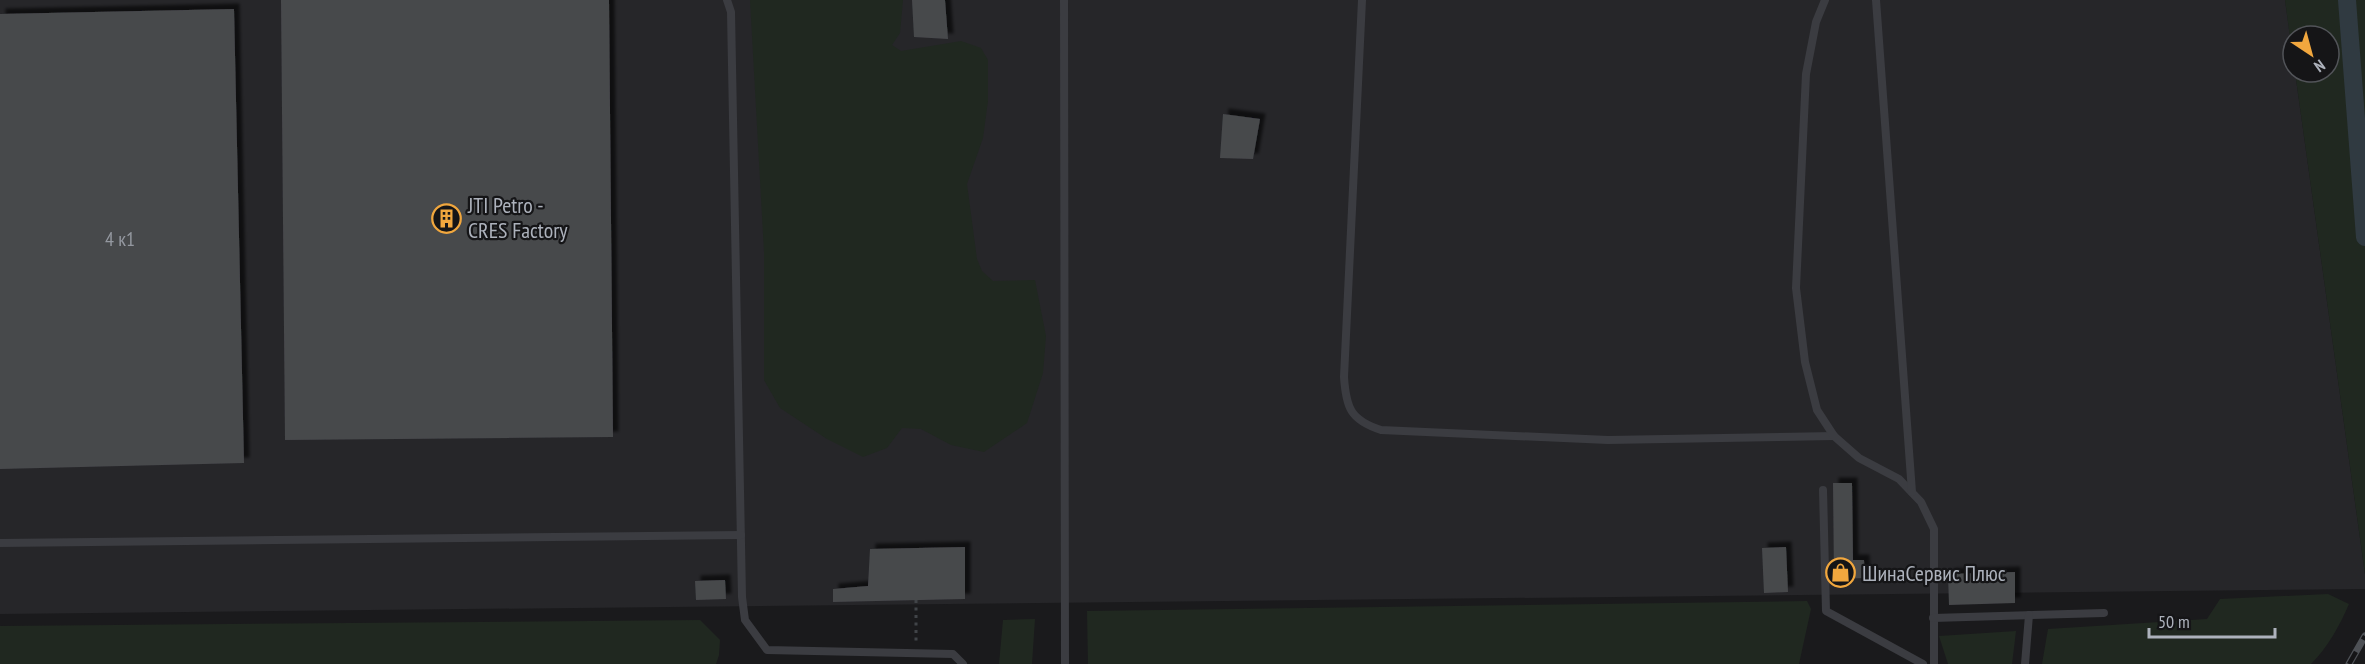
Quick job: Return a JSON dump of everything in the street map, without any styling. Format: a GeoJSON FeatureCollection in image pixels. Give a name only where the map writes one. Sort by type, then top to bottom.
{"type":"FeatureCollection","features":[{"type":"Feature","properties":{"kind":"lane"},"geometry":{"type":"LineString","coordinates":[[727,0],[731,12],[742,597],[745,621],[767,650],[953,654],[963,664]]}},
{"type":"Feature","properties":{"kind":"lane"},"geometry":{"type":"LineString","coordinates":[[1064,0],[1065,664]]}},
{"type":"Feature","properties":{"kind":"lane"},"geometry":{"type":"LineString","coordinates":[[1362,0],[1344,377],[1346,400],[1354,416],[1365,425],[1381,430],[1596,440],[1834,436]]}},
{"type":"Feature","properties":{"kind":"lane"},"geometry":{"type":"LineString","coordinates":[[1825,0],[1816,22],[1806,74],[1796,288],[1805,362],[1817,410],[1834,436],[1859,458],[1899,479],[1921,502],[1934,529],[1934,664]]}},
{"type":"Feature","properties":{"kind":"lane"},"geometry":{"type":"LineString","coordinates":[[1876,0],[1912,492]]}},
{"type":"Feature","properties":{"kind":"lane"},"geometry":{"type":"LineString","coordinates":[[1823,490],[1826,610],[1923,664]]}},
{"type":"Feature","properties":{"kind":"lane"},"geometry":{"type":"LineString","coordinates":[[0,543],[741,535]]}},
{"type":"Feature","properties":{"kind":"lane"},"geometry":{"type":"LineString","coordinates":[[1933,618],[2104,613]]}},
{"type":"Feature","properties":{"kind":"lane"},"geometry":{"type":"LineString","coordinates":[[2025,664],[2029,615]]}},
{"type":"Feature","properties":{"kind":"path"},"geometry":{"type":"LineString","coordinates":[[916,600],[916,642],[928,653]]}},
{"type":"Feature","properties":{"kind":"shaded area"},"geometry":{"type":"Polygon","coordinates":[[[0,0],[2285,0],[2288,24],[2281,24],[2281,84],[2297,84],[2365,574],[2365,589],[0,614],[0,0]]]}},
{"type":"Feature","properties":{"kind":"shaded area"},"geometry":{"type":"Polygon","coordinates":[[[750,0],[903,0],[900,33],[892,45],[901,51],[961,41],[981,48],[988,60],[988,101],[983,138],[967,184],[977,259],[982,271],[993,281],[1035,280],[1046,336],[1043,373],[1027,423],[984,452],[951,445],[921,429],[902,428],[887,448],[863,457],[827,439],[780,408],[764,380],[764,252],[750,0]]]}},
{"type":"Feature","properties":{"kind":"shaded area"},"geometry":{"type":"Polygon","coordinates":[[[2285,0],[2365,0],[2365,574],[2297,84],[2341,84],[2341,24],[2288,24],[2285,0]]]}},
{"type":"Feature","properties":{"kind":"shaded area"},"geometry":{"type":"Polygon","coordinates":[[[2328,594],[2349,604],[2333,636],[2311,664],[2042,664],[2048,629],[2207,619],[2220,599],[2328,594]]]}},
{"type":"Feature","properties":{"kind":"shaded area"},"geometry":{"type":"Polygon","coordinates":[[[1807,601],[1811,609],[1799,664],[1088,664],[1087,611],[1807,601]]]}},
{"type":"Feature","properties":{"kind":"shaded area"},"geometry":{"type":"Polygon","coordinates":[[[1035,619],[1032,664],[999,664],[1003,620],[1035,619]]]}},
{"type":"Feature","properties":{"kind":"shaded area"},"geometry":{"type":"Polygon","coordinates":[[[700,620],[720,640],[716,664],[0,664],[0,626],[700,620]]]}},
{"type":"Feature","properties":{"kind":"shaded area"},"geometry":{"type":"Polygon","coordinates":[[[2016,631],[2012,664],[1948,664],[1939,636],[2016,631]]]}},
{"type":"Feature","properties":{"kind":"building","name":"JTI Petro - CRES Factory"},"geometry":{"type":"Polygon","coordinates":[[[281,0],[609,0],[613,437],[285,440],[281,0]]]}},
{"type":"Feature","properties":{"kind":"building"},"geometry":{"type":"Polygon","coordinates":[[[912,0],[945,0],[948,39],[914,37],[912,0]]]}},
{"type":"Feature","properties":{"kind":"building"},"geometry":{"type":"Polygon","coordinates":[[[234,9],[244,463],[0,469],[0,14],[234,9]]]}},
{"type":"Feature","properties":{"kind":"building"},"geometry":{"type":"Polygon","coordinates":[[[1223,114],[1260,119],[1253,159],[1220,158],[1223,114]]]}},
{"type":"Feature","properties":{"kind":"building"},"geometry":{"type":"Polygon","coordinates":[[[1833,483],[1852,483],[1853,560],[1864,560],[1865,578],[1834,579],[1833,483]]]}},
{"type":"Feature","properties":{"kind":"building"},"geometry":{"type":"Polygon","coordinates":[[[965,547],[965,599],[833,602],[833,589],[868,586],[870,549],[965,547]]]}},
{"type":"Feature","properties":{"kind":"building"},"geometry":{"type":"Polygon","coordinates":[[[1786,547],[1788,592],[1764,593],[1762,548],[1786,547]]]}},
{"type":"Feature","properties":{"kind":"building"},"geometry":{"type":"Polygon","coordinates":[[[2015,572],[2015,603],[1949,605],[1948,574],[2015,572]]]}},
{"type":"Feature","properties":{"kind":"building"},"geometry":{"type":"Polygon","coordinates":[[[725,580],[726,599],[696,600],[695,581],[725,580]]]}},
{"type":"Feature","properties":{"kind":"waterway"},"geometry":{"type":"LineString","coordinates":[[2347,0],[2365,237]]}},
{"type":"Feature","properties":{"kind":"railway"},"geometry":{"type":"LineString","coordinates":[[2349,664],[2365,636]]}},
{"type":"Feature","properties":{"kind":"place","name":"JTI Petro - CRES Factory"},"geometry":{"type":"Point","coordinates":[447,218]}},
{"type":"Feature","properties":{"kind":"place","name":"ШинаСервис Плюс"},"geometry":{"type":"Point","coordinates":[1841,573]}}]}
